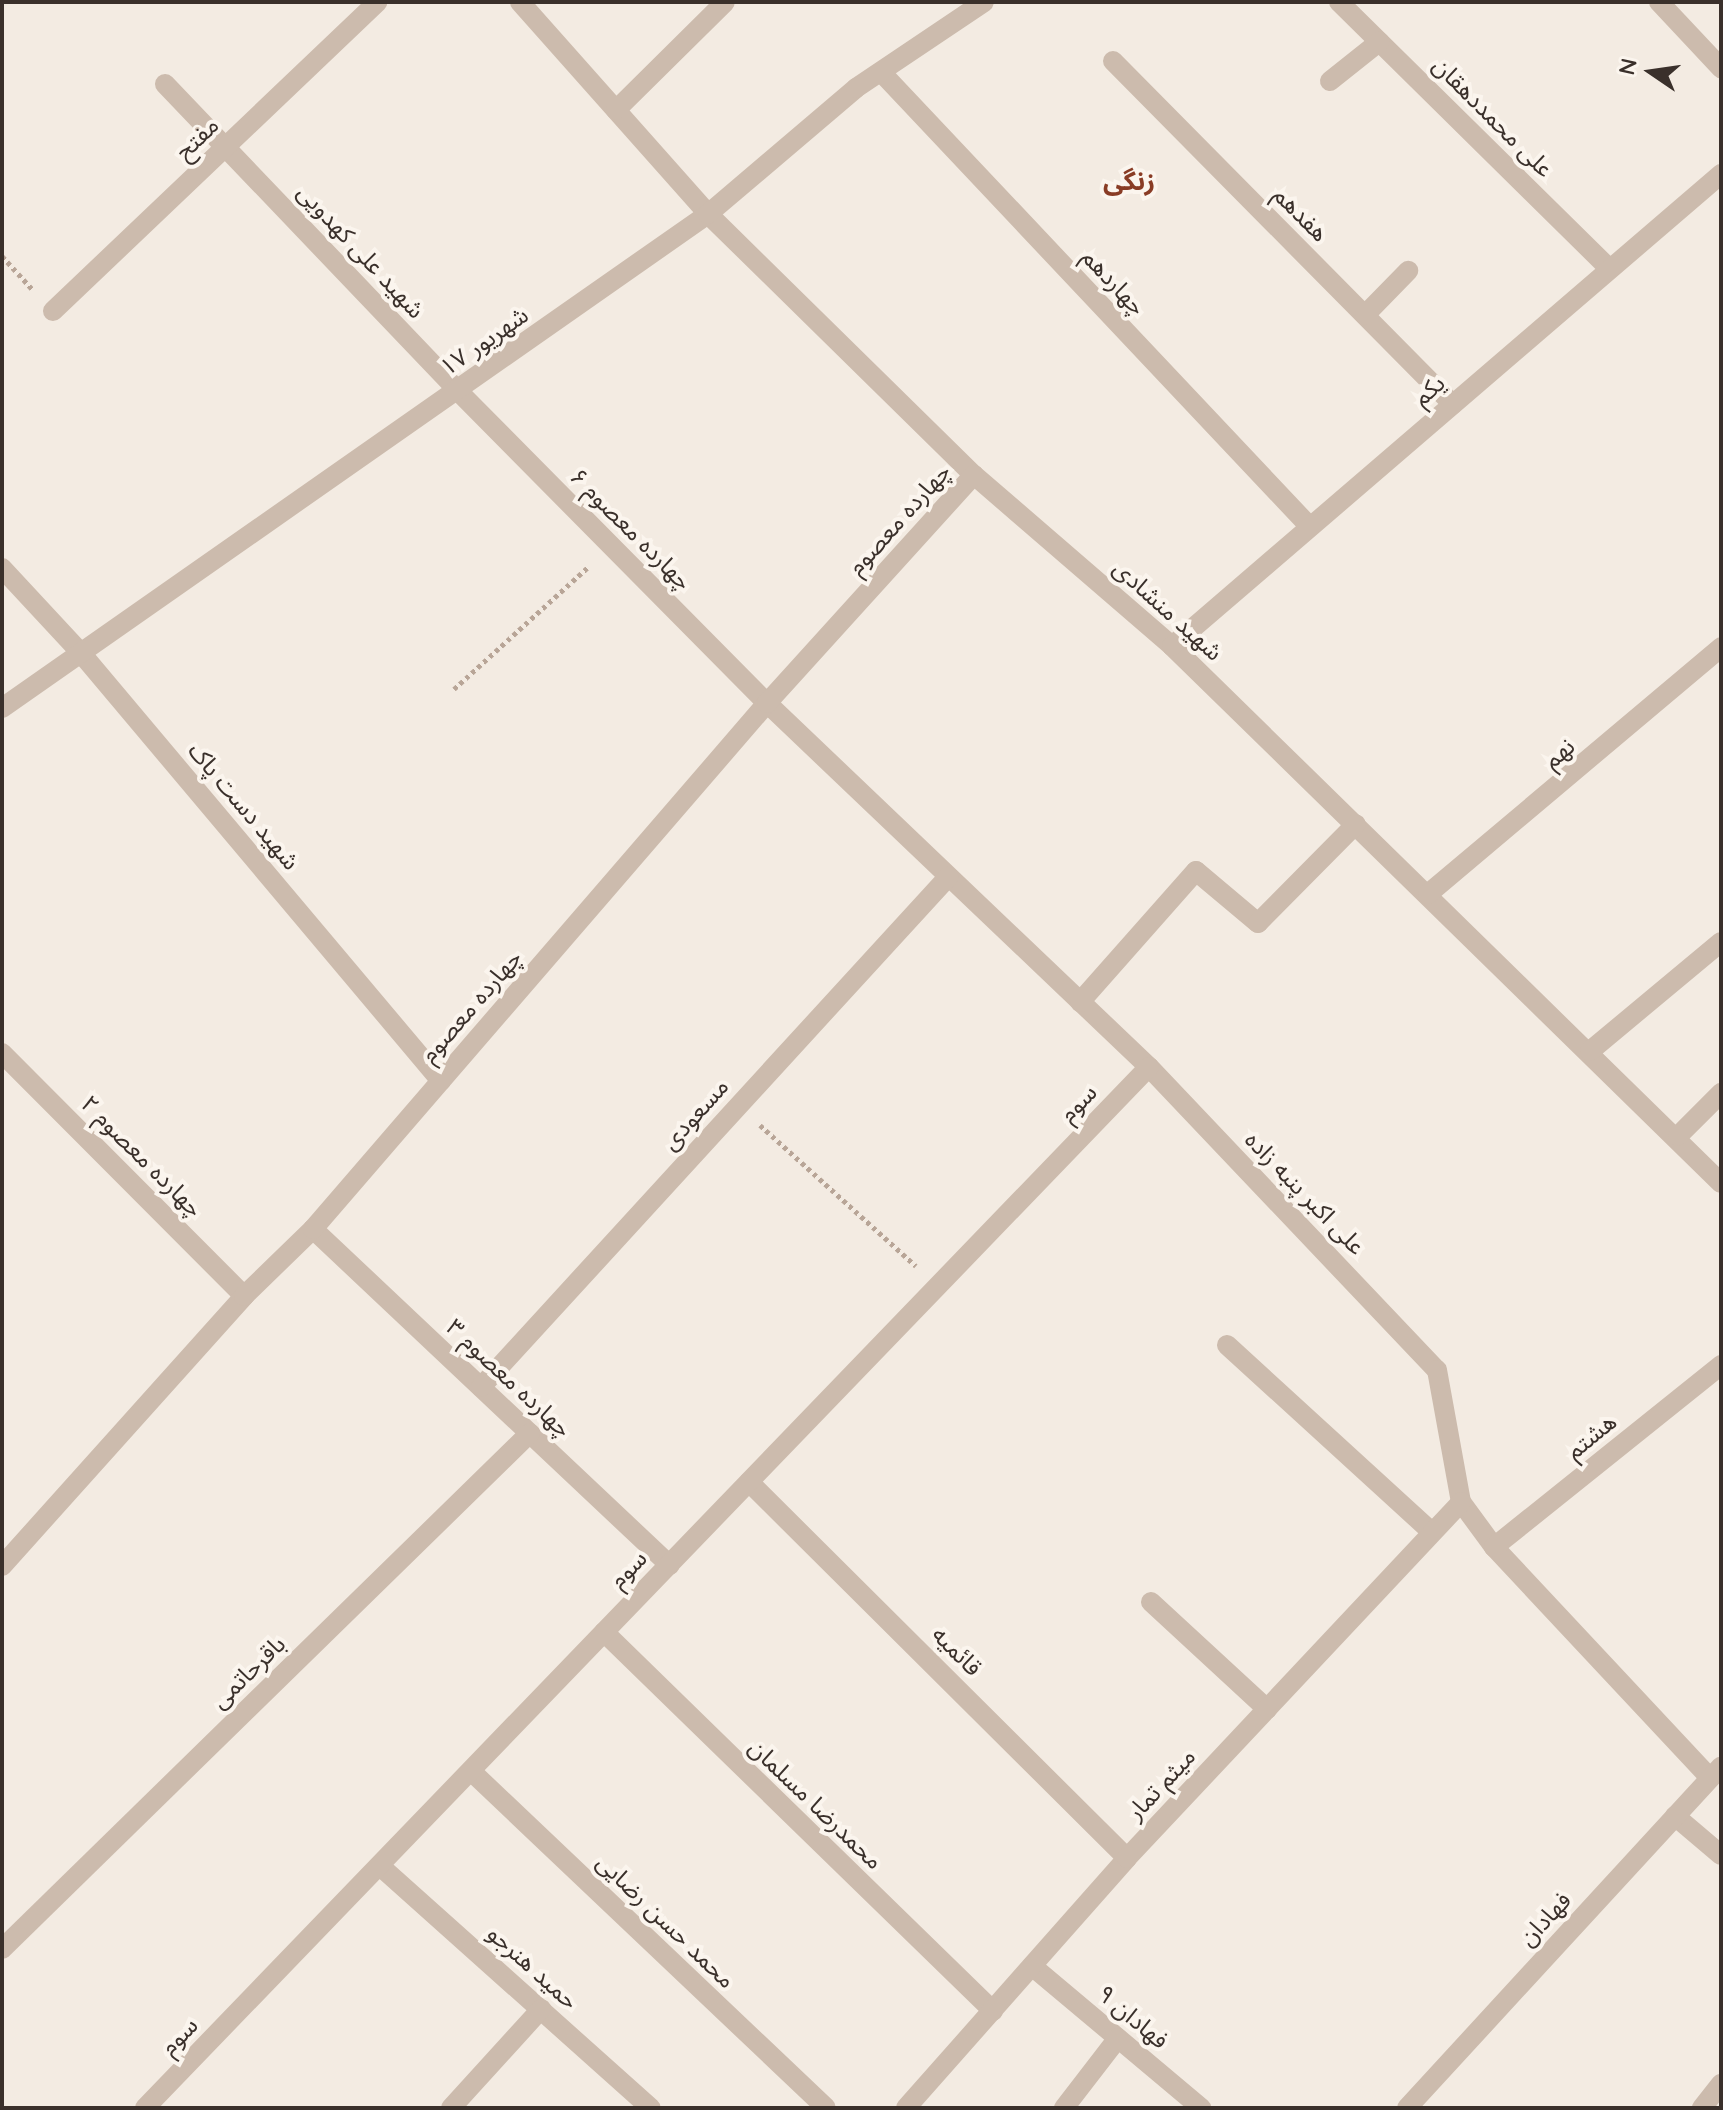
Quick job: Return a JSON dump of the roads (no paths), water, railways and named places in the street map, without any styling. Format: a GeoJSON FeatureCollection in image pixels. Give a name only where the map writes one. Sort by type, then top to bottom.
{"type":"FeatureCollection","features":[{"type":"Feature","properties":{"kind":"street","name":"مفتح"},"geometry":{"type":"LineString","coordinates":[[53,311],[377,2]]}},
{"type":"Feature","properties":{"kind":"street","name":"شهید منشادی"},"geometry":{"type":"LineString","coordinates":[[520,2],[708,214],[974,475],[1172,646],[1678,1136],[1721,1183]]}},
{"type":"Feature","properties":{"kind":"street"},"geometry":{"type":"LineString","coordinates":[[616,110],[725,2]]}},
{"type":"Feature","properties":{"kind":"street","name":"۱۷ شهریور"},"geometry":{"type":"LineString","coordinates":[[2,708],[708,214],[881,72],[984,2]]}},
{"type":"Feature","properties":{"kind":"street","name":"علی محمددهقان"},"geometry":{"type":"LineString","coordinates":[[1339,2],[1610,269]]}},
{"type":"Feature","properties":{"kind":"street"},"geometry":{"type":"LineString","coordinates":[[1659,2],[1721,68]]}},
{"type":"Feature","properties":{"kind":"street"},"geometry":{"type":"LineString","coordinates":[[1330,81],[1379,42]]}},
{"type":"Feature","properties":{"kind":"street","name":"هفدهم"},"geometry":{"type":"LineString","coordinates":[[1113,61],[1453,404]]}},
{"type":"Feature","properties":{"kind":"street","name":"چهاردهم"},"geometry":{"type":"LineString","coordinates":[[881,72],[1310,527]]}},
{"type":"Feature","properties":{"kind":"street","name":"شهید علی کهدویی"},"geometry":{"type":"LineString","coordinates":[[165,84],[458,391]]}},
{"type":"Feature","properties":{"kind":"street","name":"یکم"},"geometry":{"type":"LineString","coordinates":[[1172,646],[1721,174]]}},
{"type":"Feature","properties":{"kind":"street"},"geometry":{"type":"LineString","coordinates":[[1365,315],[1408,271]]}},
{"type":"Feature","properties":{"kind":"street","name":"چهارده معصوم ۶"},"geometry":{"type":"LineString","coordinates":[[458,391],[767,703]]}},
{"type":"Feature","properties":{"kind":"street","name":"چهارده معصوم"},"geometry":{"type":"LineString","coordinates":[[2,1566],[244,1296],[313,1229],[767,703],[974,475]]}},
{"type":"Feature","properties":{"kind":"street","name":"شهید دست پاک"},"geometry":{"type":"LineString","coordinates":[[2,568],[81,653],[441,1081]]}},
{"type":"Feature","properties":{"kind":"street","name":"نهم"},"geometry":{"type":"LineString","coordinates":[[1428,894],[1721,647]]}},
{"type":"Feature","properties":{"kind":"street","name":"علی اکبر پنبه زاده"},"geometry":{"type":"LineString","coordinates":[[767,703],[1149,1067],[1437,1370],[1461,1502],[1494,1547],[1716,1772]]}},
{"type":"Feature","properties":{"kind":"street"},"geometry":{"type":"LineString","coordinates":[[1080,1002],[1196,871],[1258,923],[1356,824]]}},
{"type":"Feature","properties":{"kind":"street","name":"مسعودی"},"geometry":{"type":"LineString","coordinates":[[481,1387],[948,877]]}},
{"type":"Feature","properties":{"kind":"street"},"geometry":{"type":"LineString","coordinates":[[1590,1051],[1721,942]]}},
{"type":"Feature","properties":{"kind":"street","name":"چهارده معصوم ۲"},"geometry":{"type":"LineString","coordinates":[[3,1057],[244,1296]]}},
{"type":"Feature","properties":{"kind":"street","name":"سوم"},"geometry":{"type":"LineString","coordinates":[[145,2108],[1149,1067]]}},
{"type":"Feature","properties":{"kind":"street"},"geometry":{"type":"LineString","coordinates":[[1678,1136],[1721,1093]]}},
{"type":"Feature","properties":{"kind":"street","name":"چهارده معصوم ۳"},"geometry":{"type":"LineString","coordinates":[[313,1229],[669,1565]]}},
{"type":"Feature","properties":{"kind":"street"},"geometry":{"type":"LineString","coordinates":[[1227,1345],[1432,1532]]}},
{"type":"Feature","properties":{"kind":"street","name":"هشتم"},"geometry":{"type":"LineString","coordinates":[[1494,1547],[1721,1365]]}},
{"type":"Feature","properties":{"kind":"street","name":"باقرحاتمی"},"geometry":{"type":"LineString","coordinates":[[2,1949],[530,1433]]}},
{"type":"Feature","properties":{"kind":"street","name":"قائمیه"},"geometry":{"type":"LineString","coordinates":[[749,1482],[1127,1858]]}},
{"type":"Feature","properties":{"kind":"street","name":"میثم تمار"},"geometry":{"type":"LineString","coordinates":[[906,2108],[1127,1858],[1461,1502]]}},
{"type":"Feature","properties":{"kind":"street"},"geometry":{"type":"LineString","coordinates":[[1151,1602],[1267,1709]]}},
{"type":"Feature","properties":{"kind":"street","name":"محمدرضا مسلمان"},"geometry":{"type":"LineString","coordinates":[[604,1632],[993,2011]]}},
{"type":"Feature","properties":{"kind":"street","name":"محمد حسن رضایی"},"geometry":{"type":"LineString","coordinates":[[471,1771],[826,2108]]}},
{"type":"Feature","properties":{"kind":"street","name":"فهادان"},"geometry":{"type":"LineString","coordinates":[[1407,2108],[1716,1772]]}},
{"type":"Feature","properties":{"kind":"street"},"geometry":{"type":"LineString","coordinates":[[1675,1816],[1721,1855]]}},
{"type":"Feature","properties":{"kind":"street","name":"حمید هنرجو"},"geometry":{"type":"LineString","coordinates":[[380,1866],[541,2009],[643,2105]]}},
{"type":"Feature","properties":{"kind":"street","name":"فهادان ۹"},"geometry":{"type":"LineString","coordinates":[[1032,1966],[1201,2108]]}},
{"type":"Feature","properties":{"kind":"street"},"geometry":{"type":"LineString","coordinates":[[451,2108],[541,2009]]}},
{"type":"Feature","properties":{"kind":"street"},"geometry":{"type":"LineString","coordinates":[[1064,2108],[1118,2038]]}},
{"type":"Feature","properties":{"kind":"street"},"geometry":{"type":"LineString","coordinates":[[1702,2108],[1721,2084]]}},
{"type":"Feature","properties":{"kind":"district","name":"زنگی"},"geometry":{"type":"Point","coordinates":[1129,181]}}]}
